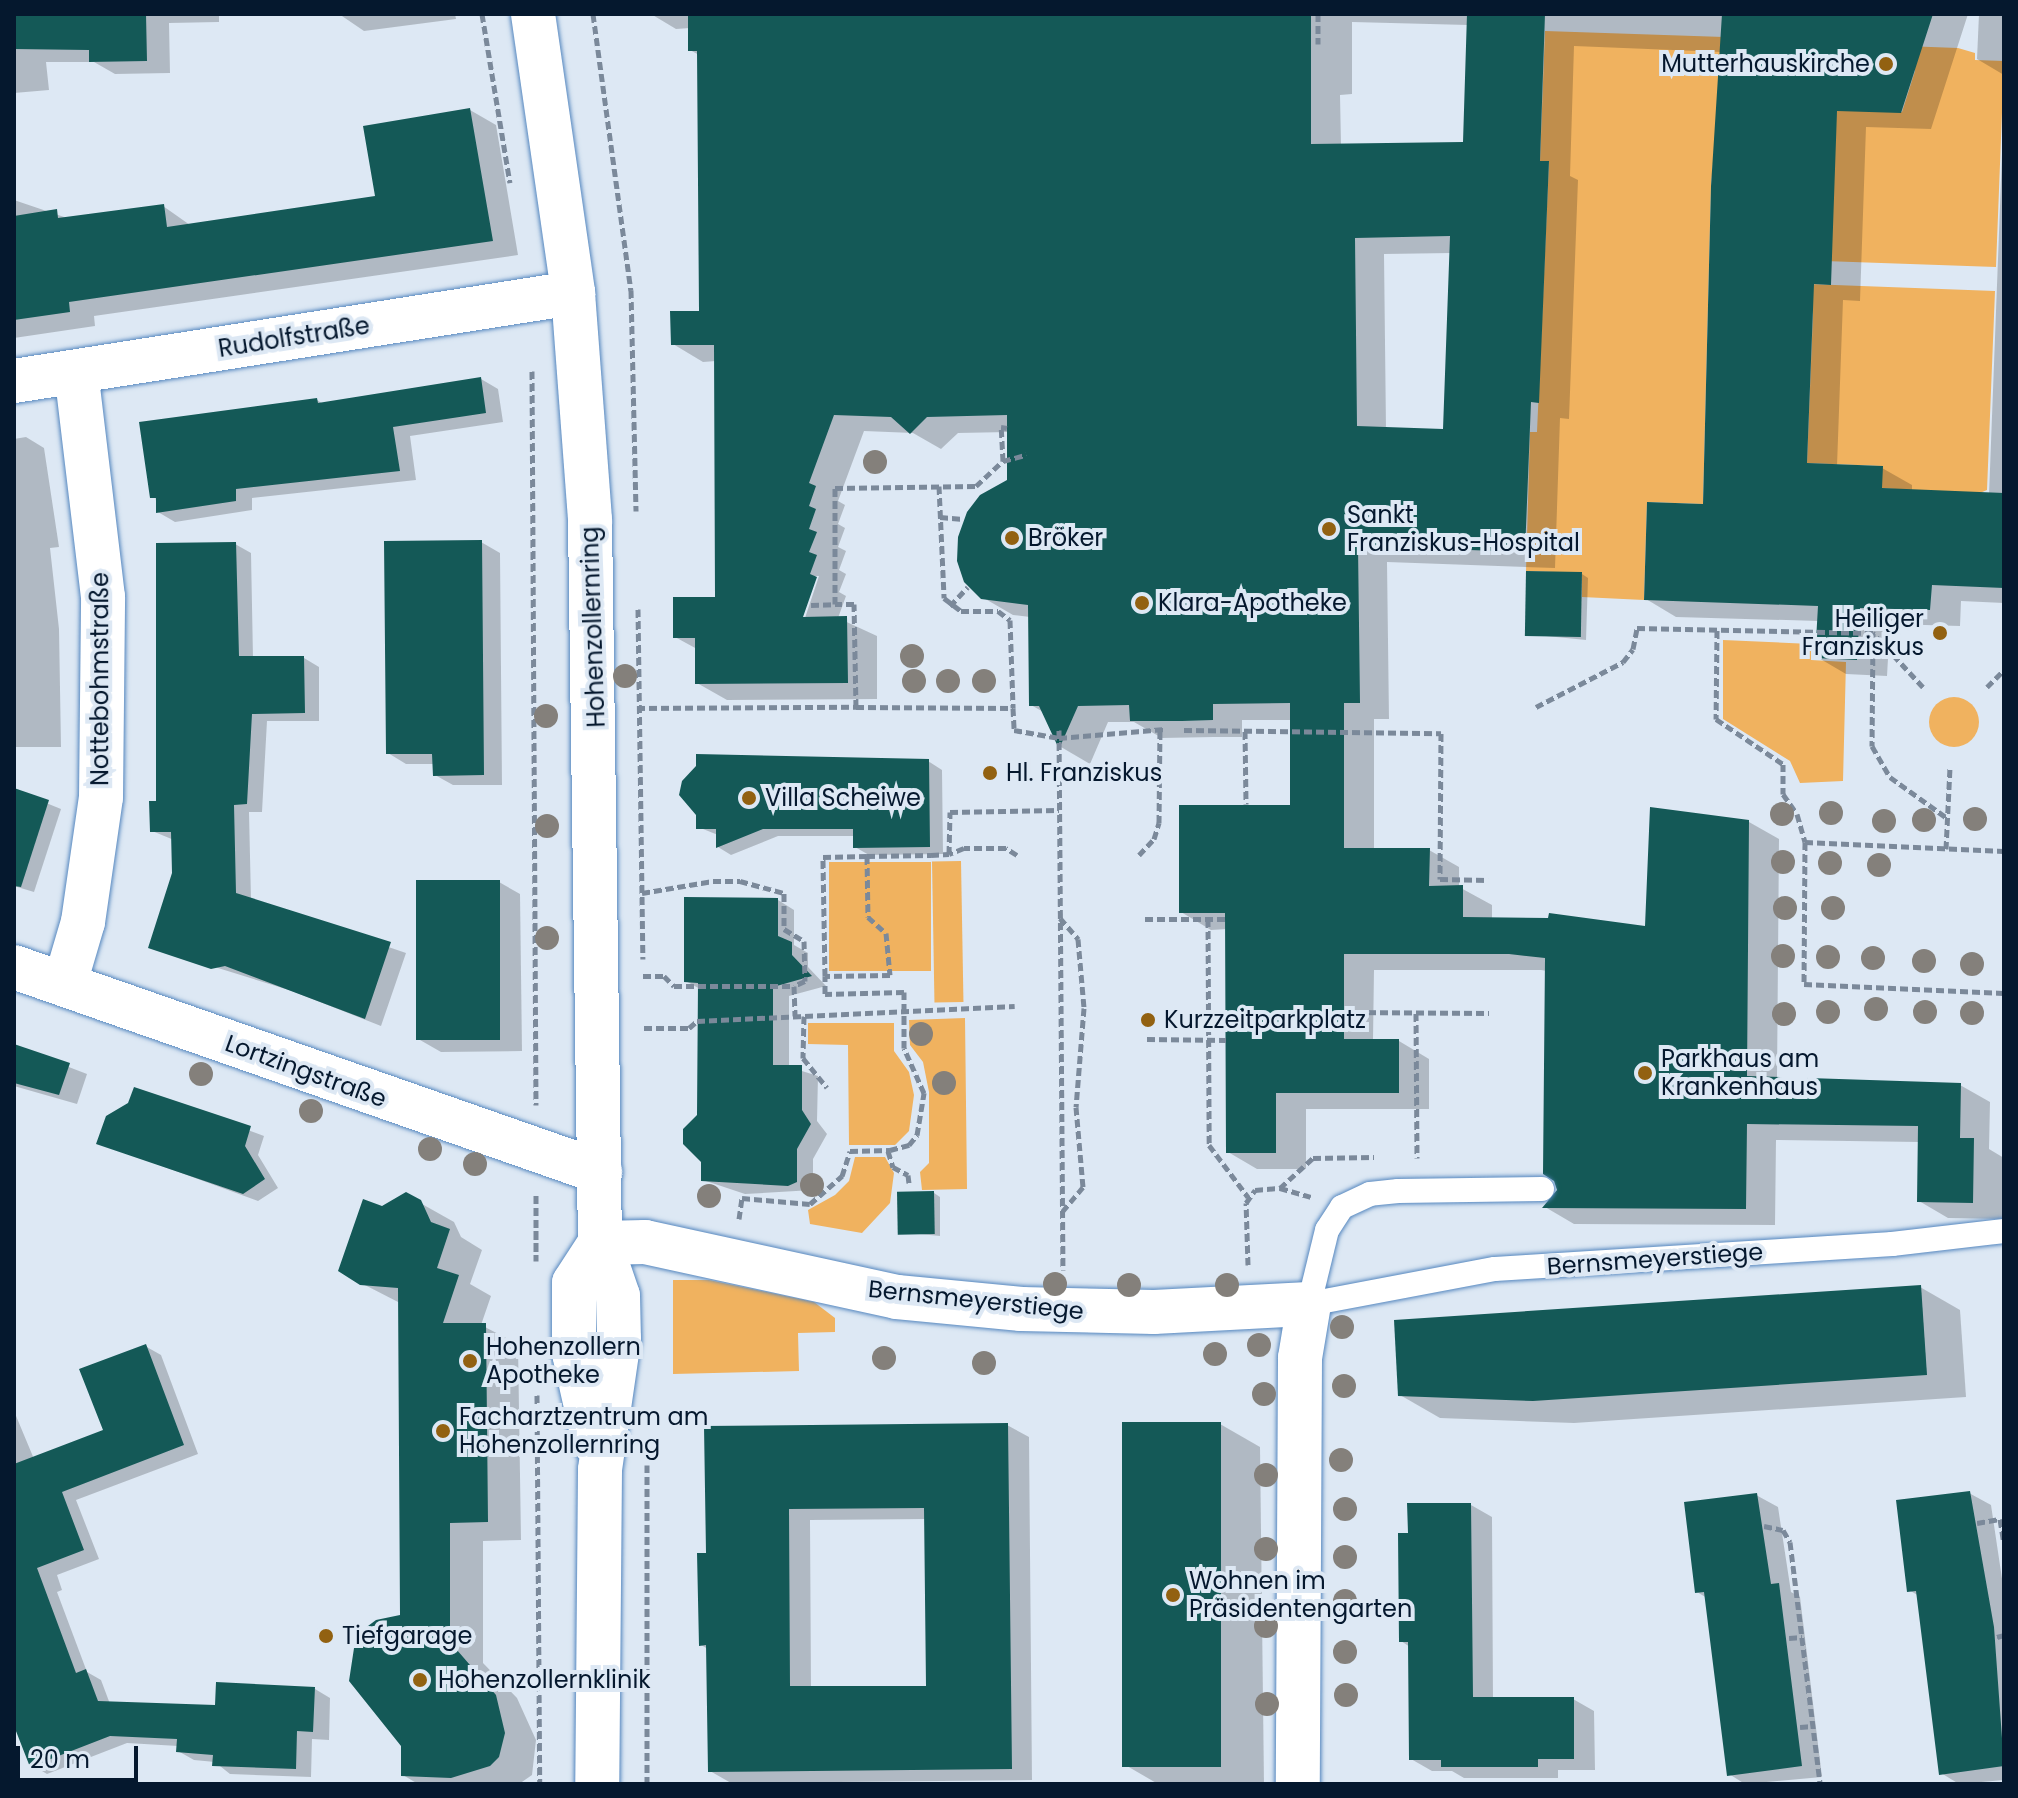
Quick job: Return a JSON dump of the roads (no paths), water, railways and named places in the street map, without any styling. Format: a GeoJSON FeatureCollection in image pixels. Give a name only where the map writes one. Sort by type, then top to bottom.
{"type":"FeatureCollection","features":[{"type":"Feature","properties":{"kind":"street","name":"Hohenzollernring"},"geometry":{"type":"LineString","coordinates":[[533,14],[573,293],[590,520],[596,709],[600,1243]]}},
{"type":"Feature","properties":{"kind":"street","name":"Rudolfstraße"},"geometry":{"type":"LineString","coordinates":[[14,381],[573,293]]}},
{"type":"Feature","properties":{"kind":"street","name":"Nottebohmstraße"},"geometry":{"type":"LineString","coordinates":[[65,983],[83,922],[101,797],[103,597],[76,372]]}},
{"type":"Feature","properties":{"kind":"street","name":"Lortzingstraße"},"geometry":{"type":"LineString","coordinates":[[14,967],[600,1172]]}},
{"type":"Feature","properties":{"kind":"street","name":"Bernsmeyerstiege"},"geometry":{"type":"LineString","coordinates":[[600,1243],[645,1242],[897,1297],[1063,1311],[1250,1309],[1309,1304]]}},
{"type":"Feature","properties":{"kind":"street"},"geometry":{"type":"LineString","coordinates":[[597,1784],[600,1470],[574,1353],[574,1283],[600,1243]]}},
{"type":"Feature","properties":{"kind":"street"},"geometry":{"type":"LineString","coordinates":[[1298,1784],[1300,1358],[1309,1304]]}},
{"type":"Feature","properties":{"kind":"lane"},"geometry":{"type":"LineString","coordinates":[[1309,1304],[1327,1230],[1342,1207],[1370,1194],[1398,1191],[1542,1189]]}},
{"type":"Feature","properties":{"kind":"lane","name":"Bernsmeyerstiege"},"geometry":{"type":"LineString","coordinates":[[1309,1304],[1495,1269],[1892,1244],[2004,1231]]}},
{"type":"Feature","properties":{"kind":"place","name":"Mutterhauskirche"},"geometry":{"type":"Point","coordinates":[1886,64]}},
{"type":"Feature","properties":{"kind":"place","name":"Sankt Franziskus-Hospital"},"geometry":{"type":"Point","coordinates":[1329,529]}},
{"type":"Feature","properties":{"kind":"place","name":"Bröker"},"geometry":{"type":"Point","coordinates":[1012,538]}},
{"type":"Feature","properties":{"kind":"place","name":"Klara-Apotheke"},"geometry":{"type":"Point","coordinates":[1142,603]}},
{"type":"Feature","properties":{"kind":"place","name":"Heiliger Franziskus"},"geometry":{"type":"Point","coordinates":[1940,633]}},
{"type":"Feature","properties":{"kind":"place","name":"Hl. Franziskus"},"geometry":{"type":"Point","coordinates":[990,773]}},
{"type":"Feature","properties":{"kind":"place","name":"Villa Scheiwe"},"geometry":{"type":"Point","coordinates":[749,798]}},
{"type":"Feature","properties":{"kind":"place","name":"Kurzzeitparkplatz"},"geometry":{"type":"Point","coordinates":[1148,1020]}},
{"type":"Feature","properties":{"kind":"place","name":"Parkhaus am Krankenhaus"},"geometry":{"type":"Point","coordinates":[1645,1073]}},
{"type":"Feature","properties":{"kind":"place","name":"Hohenzollern Apotheke"},"geometry":{"type":"Point","coordinates":[470,1361]}},
{"type":"Feature","properties":{"kind":"place","name":"Facharztzentrum am Hohenzollernring"},"geometry":{"type":"Point","coordinates":[443,1431]}},
{"type":"Feature","properties":{"kind":"place","name":"Wohnen im Präsidentengarten"},"geometry":{"type":"Point","coordinates":[1173,1595]}},
{"type":"Feature","properties":{"kind":"place","name":"Tiefgarage"},"geometry":{"type":"Point","coordinates":[326,1636]}},
{"type":"Feature","properties":{"kind":"place","name":"Hohenzollernklinik"},"geometry":{"type":"Point","coordinates":[420,1680]}}]}
